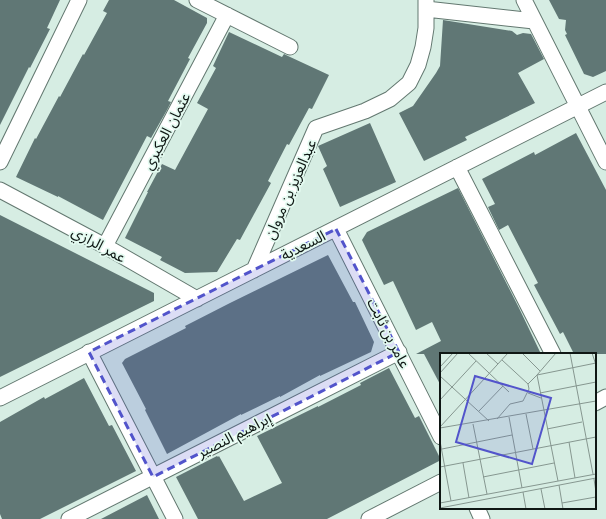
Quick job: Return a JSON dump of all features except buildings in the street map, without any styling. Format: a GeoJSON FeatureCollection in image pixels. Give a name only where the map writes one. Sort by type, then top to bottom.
{"type":"FeatureCollection","features":[{"type":"Feature","properties":{"kind":"street"},"geometry":{"type":"LineString","coordinates":[[0,162],[79,0]]}},
{"type":"Feature","properties":{"kind":"street"},"geometry":{"type":"LineString","coordinates":[[197,0],[290,47]]}},
{"type":"Feature","properties":{"kind":"street"},"geometry":{"type":"LineString","coordinates":[[524,0],[606,162]]}},
{"type":"Feature","properties":{"kind":"street"},"geometry":{"type":"LineString","coordinates":[[426,4],[534,21]]}},
{"type":"Feature","properties":{"kind":"street","name":"عبدالعزيز بن مروان"},"geometry":{"type":"LineString","coordinates":[[254,270],[316,128],[365,111],[384,102],[390,99],[409,83],[418,65],[423,47],[426,28],[426,4]]}},
{"type":"Feature","properties":{"kind":"street","name":"عثمان العكبري"},"geometry":{"type":"LineString","coordinates":[[105,246],[227,15]]}},
{"type":"Feature","properties":{"kind":"street","name":"السعدية"},"geometry":{"type":"LineString","coordinates":[[0,398],[606,92]]}},
{"type":"Feature","properties":{"kind":"street"},"geometry":{"type":"LineString","coordinates":[[457,167],[552,353]]}},
{"type":"Feature","properties":{"kind":"street","name":"عمر الرازي"},"geometry":{"type":"LineString","coordinates":[[0,190],[105,246],[197,299]]}},
{"type":"Feature","properties":{"kind":"street","name":"عامر بن ثابت"},"geometry":{"type":"LineString","coordinates":[[336,229],[440,435]]}},
{"type":"Feature","properties":{"kind":"street"},"geometry":{"type":"LineString","coordinates":[[90,352],[175,519]]}},
{"type":"Feature","properties":{"kind":"street","name":"إبراهيم النصير"},"geometry":{"type":"LineString","coordinates":[[70,519],[399,352]]}},
{"type":"Feature","properties":{"kind":"street"},"geometry":{"type":"LineString","coordinates":[[596,402],[606,397]]}},
{"type":"Feature","properties":{"kind":"street"},"geometry":{"type":"LineString","coordinates":[[369,519],[440,483]]}},
{"type":"Feature","properties":{"kind":"street"},"geometry":{"type":"LineString","coordinates":[[477,509],[482,519]]}},
{"type":"Feature","properties":{"kind":"highlighted area"},"geometry":{"type":"Polygon","coordinates":[[[336,229],[399,352],[153,477],[89,352],[336,229]]]}}]}
